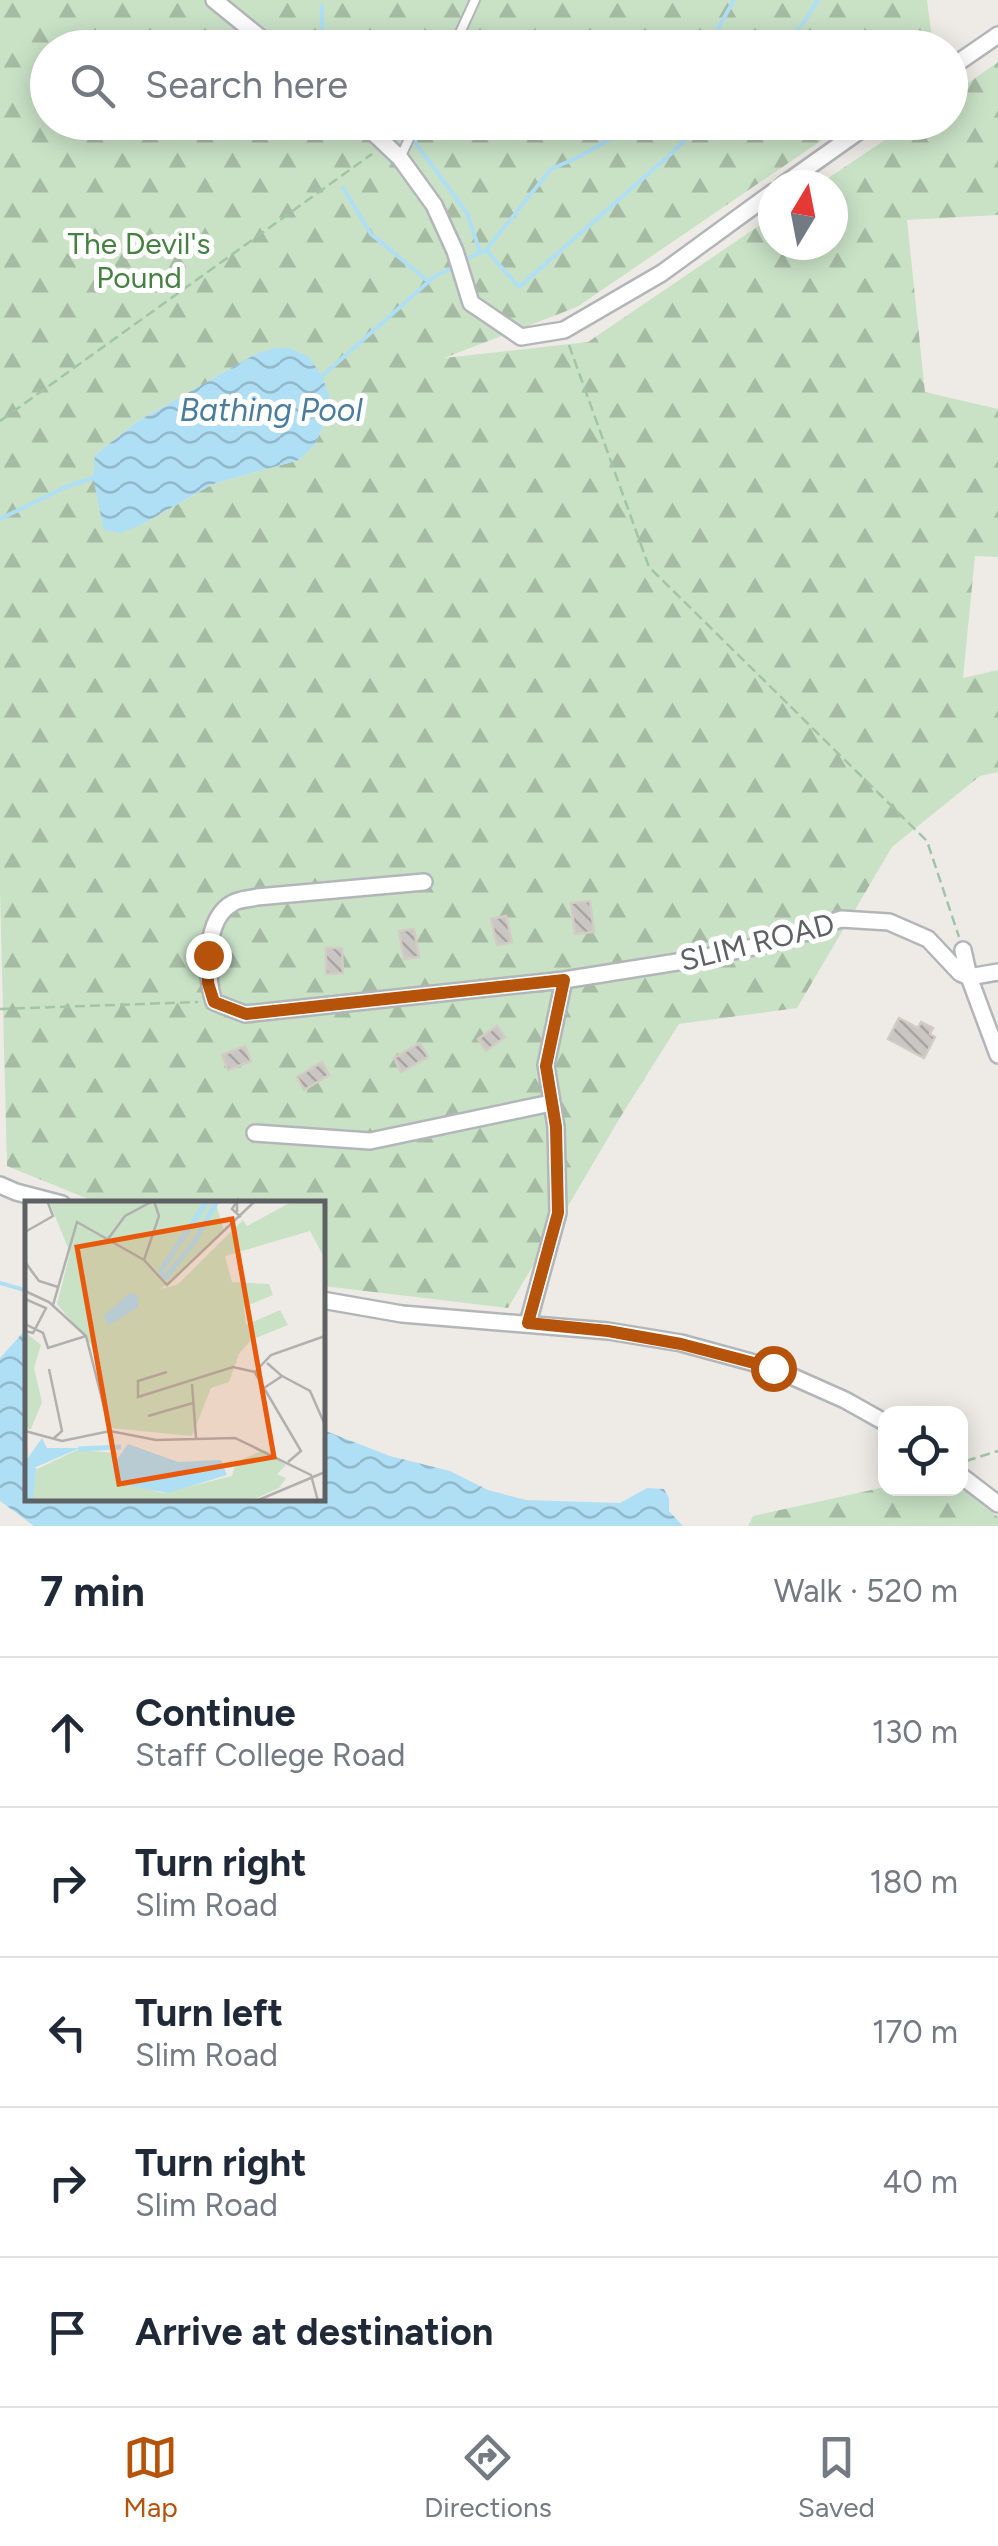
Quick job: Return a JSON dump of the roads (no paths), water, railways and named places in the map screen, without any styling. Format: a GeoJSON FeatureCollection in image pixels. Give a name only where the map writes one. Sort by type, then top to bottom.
{"type":"FeatureCollection","features":[{"type":"Feature","properties":{"kind":"street"},"geometry":{"type":"LineString","coordinates":[[214,0],[251,30]]}},
{"type":"Feature","properties":{"kind":"street"},"geometry":{"type":"LineString","coordinates":[[968,55],[998,34]]}},
{"type":"Feature","properties":{"kind":"street"},"geometry":{"type":"LineString","coordinates":[[382,140],[400,158],[434,205],[455,250],[471,303],[521,337],[564,330],[662,273],[758,203]]}},
{"type":"Feature","properties":{"kind":"street"},"geometry":{"type":"LineString","coordinates":[[804,170],[847,140]]}},
{"type":"Feature","properties":{"kind":"street","name":"SLIM ROAD"},"geometry":{"type":"LineString","coordinates":[[424,882],[258,897],[232,903],[218,919],[208,955],[208,983],[214,1002],[246,1014],[564,980],[753,947],[841,919],[889,922],[928,939],[960,973],[969,977],[998,1055]]}},
{"type":"Feature","properties":{"kind":"street"},"geometry":{"type":"LineString","coordinates":[[963,950],[969,977],[998,972]]}},
{"type":"Feature","properties":{"kind":"street"},"geometry":{"type":"LineString","coordinates":[[528,1323],[558,1213],[556,1127],[546,1066],[564,980]]}},
{"type":"Feature","properties":{"kind":"street"},"geometry":{"type":"LineString","coordinates":[[255,1133],[370,1141],[551,1103]]}},
{"type":"Feature","properties":{"kind":"street"},"geometry":{"type":"LineString","coordinates":[[0,1186],[50,1201]]}},
{"type":"Feature","properties":{"kind":"street"},"geometry":{"type":"LineString","coordinates":[[325,1301],[402,1314],[608,1331],[681,1344],[773,1368],[878,1419]]}},
{"type":"Feature","properties":{"kind":"street"},"geometry":{"type":"LineString","coordinates":[[968,1480],[998,1504]]}},
{"type":"Feature","properties":{"kind":"lane"},"geometry":{"type":"LineString","coordinates":[[461,30],[475,0]]}},
{"type":"Feature","properties":{"kind":"lane"},"geometry":{"type":"LineString","coordinates":[[400,158],[408,140]]}},
{"type":"Feature","properties":{"kind":"water","name":"Bathing Pool"},"geometry":{"type":"Polygon","coordinates":[[[290,348],[309,357],[322,376],[329,411],[315,445],[299,460],[213,484],[141,525],[120,533],[104,530],[93,478],[95,455],[138,421],[256,354],[290,348]]]}},
{"type":"Feature","properties":{"kind":"water"},"geometry":{"type":"Polygon","coordinates":[[[25,1330],[25,1501],[325,1501],[325,1431],[526,1500],[620,1503],[647,1488],[664,1489],[669,1511],[683,1526],[34,1526],[0,1501],[0,1358],[25,1330]]]}},
{"type":"Feature","properties":{"kind":"waterway"},"geometry":{"type":"LineString","coordinates":[[717,30],[734,0]]}},
{"type":"Feature","properties":{"kind":"waterway"},"geometry":{"type":"LineString","coordinates":[[797,30],[818,0]]}},
{"type":"Feature","properties":{"kind":"waterway"},"geometry":{"type":"LineString","coordinates":[[322,5],[322,30]]}},
{"type":"Feature","properties":{"kind":"waterway"},"geometry":{"type":"LineString","coordinates":[[413,140],[467,213],[480,252]]}},
{"type":"Feature","properties":{"kind":"waterway"},"geometry":{"type":"LineString","coordinates":[[468,258],[486,250],[551,169],[608,140]]}},
{"type":"Feature","properties":{"kind":"waterway"},"geometry":{"type":"LineString","coordinates":[[486,250],[519,287],[685,140]]}},
{"type":"Feature","properties":{"kind":"waterway"},"geometry":{"type":"LineString","coordinates":[[343,188],[371,234],[429,282]]}},
{"type":"Feature","properties":{"kind":"waterway"},"geometry":{"type":"LineString","coordinates":[[320,378],[435,276],[450,269]]}},
{"type":"Feature","properties":{"kind":"waterway"},"geometry":{"type":"LineString","coordinates":[[0,519],[96,477]]}},
{"type":"Feature","properties":{"kind":"waterway"},"geometry":{"type":"LineString","coordinates":[[0,1283],[25,1290]]}},
{"type":"Feature","properties":{"kind":"park label","name":"The Devil's Pound"},"geometry":{"type":"Point","coordinates":[139,260]}}]}
